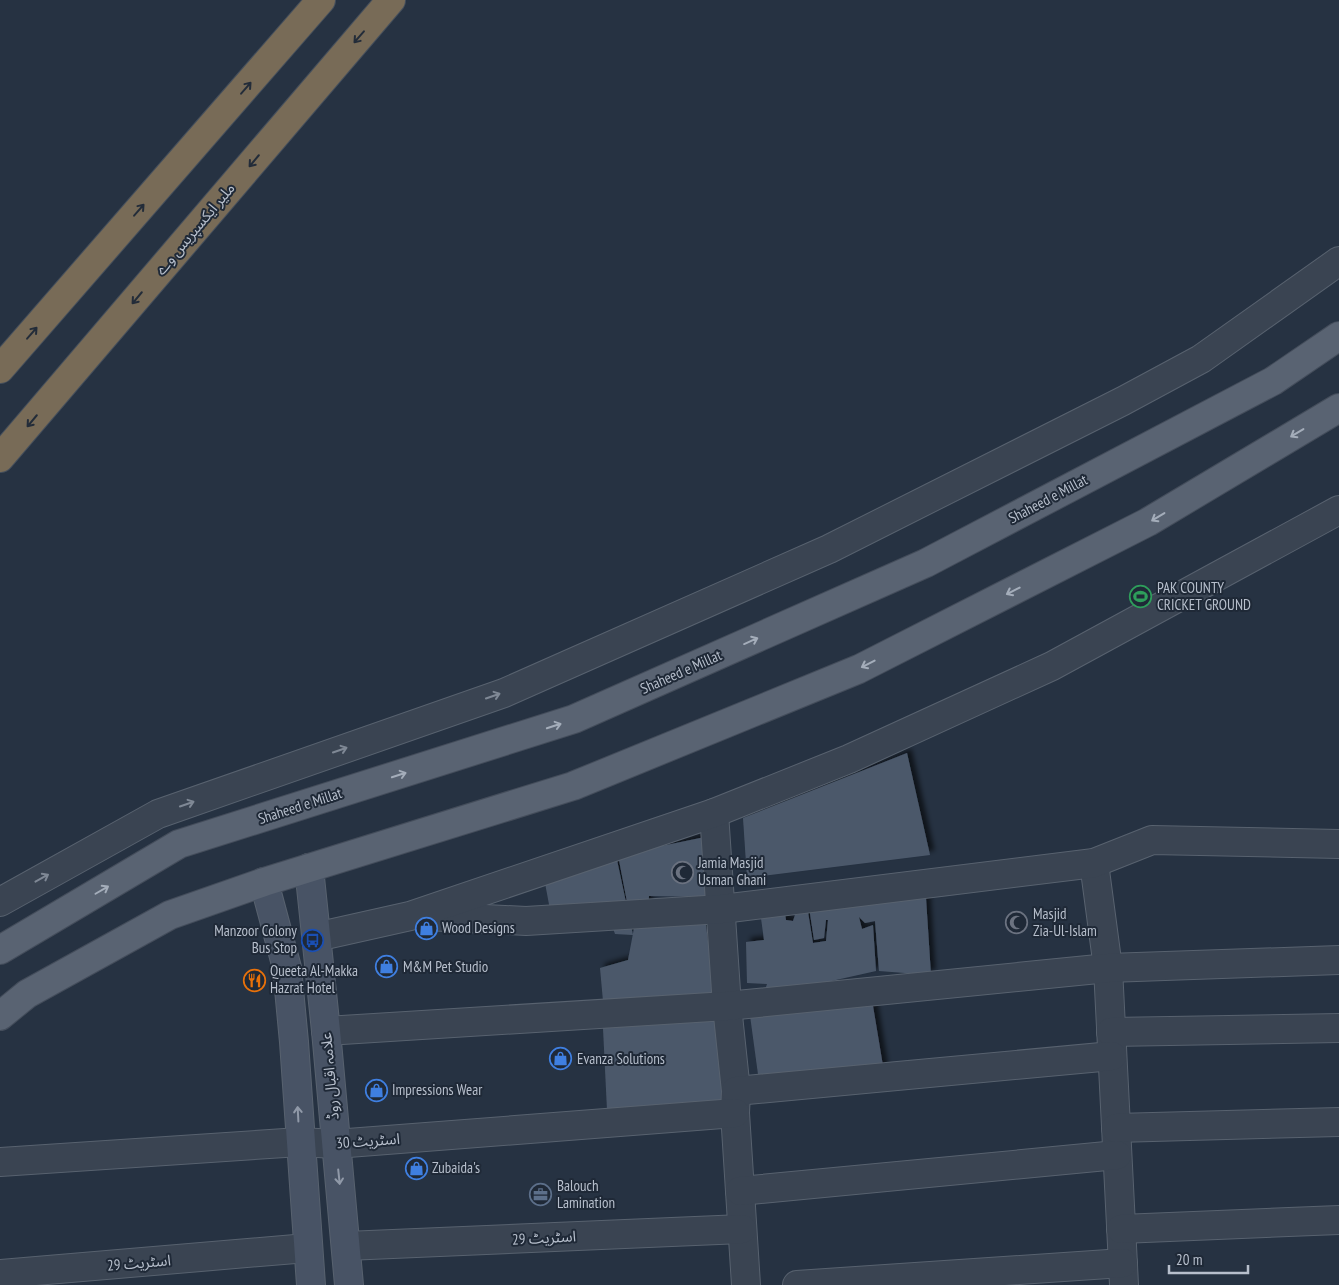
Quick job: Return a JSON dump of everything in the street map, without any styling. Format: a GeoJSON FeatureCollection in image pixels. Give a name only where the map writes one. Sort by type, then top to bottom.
{"type":"FeatureCollection","features":[{"type":"Feature","properties":{"kind":"highway"},"geometry":{"type":"LineString","coordinates":[[0,370],[322,0]]}},
{"type":"Feature","properties":{"kind":"highway","name":"ملیر ایکسپریس وے"},"geometry":{"type":"LineString","coordinates":[[0,458],[391,0]]}},
{"type":"Feature","properties":{"kind":"main road","name":"Shaheed e Millat"},"geometry":{"type":"LineString","coordinates":[[0,950],[179,844],[574,719],[926,563],[1273,381],[1339,336]]}},
{"type":"Feature","properties":{"kind":"main road"},"geometry":{"type":"LineString","coordinates":[[0,1016],[27,994],[170,915],[264,882],[573,786],[859,669],[1148,522],[1339,408]]}},
{"type":"Feature","properties":{"kind":"street"},"geometry":{"type":"LineString","coordinates":[[0,902],[158,814],[504,692],[829,549],[1124,401],[1201,358],[1339,261]]}},
{"type":"Feature","properties":{"kind":"street"},"geometry":{"type":"LineString","coordinates":[[287,968],[317,949],[714,813],[849,759],[1052,666],[1339,510]]}},
{"type":"Feature","properties":{"kind":"street"},"geometry":{"type":"LineString","coordinates":[[714,813],[746,1285]]}},
{"type":"Feature","properties":{"kind":"street"},"geometry":{"type":"LineString","coordinates":[[410,916],[526,920],[722,909],[1094,863],[1152,840],[1339,844]]}},
{"type":"Feature","properties":{"kind":"street"},"geometry":{"type":"LineString","coordinates":[[797,1285],[1123,1274],[1108,968],[1094,863]]}},
{"type":"Feature","properties":{"kind":"street","name":"علامہ اقبال روڈ"},"geometry":{"type":"LineString","coordinates":[[309,868],[349,1285]]}},
{"type":"Feature","properties":{"kind":"street"},"geometry":{"type":"LineString","coordinates":[[264,882],[287,968],[311,1285]]}},
{"type":"Feature","properties":{"kind":"street"},"geometry":{"type":"LineString","coordinates":[[326,1031],[727,1006],[1108,968],[1339,960]]}},
{"type":"Feature","properties":{"kind":"street","name":"اسٹریٹ 30"},"geometry":{"type":"LineString","coordinates":[[0,1162],[300,1142],[335,1144],[735,1102],[1111,1044],[1339,1028]]}},
{"type":"Feature","properties":{"kind":"street"},"geometry":{"type":"LineString","coordinates":[[1116,1128],[1339,1122]]}},
{"type":"Feature","properties":{"kind":"street"},"geometry":{"type":"LineString","coordinates":[[740,1190],[1117,1156]]}},
{"type":"Feature","properties":{"kind":"street"},"geometry":{"type":"LineString","coordinates":[[1121,1229],[1339,1220]]}},
{"type":"Feature","properties":{"kind":"street","name":"اسٹریٹ 29"},"geometry":{"type":"LineString","coordinates":[[346,1246],[742,1229]]}},
{"type":"Feature","properties":{"kind":"street","name":"اسٹریٹ 29"},"geometry":{"type":"LineString","coordinates":[[0,1274],[308,1248]]}},
{"type":"Feature","properties":{"kind":"building"},"geometry":{"type":"Polygon","coordinates":[[[907,753],[930,855],[747,878],[743,818],[907,753]]]}},
{"type":"Feature","properties":{"kind":"building"},"geometry":{"type":"Polygon","coordinates":[[[705,837],[710,897],[649,896],[648,908],[628,907],[618,855],[705,837]]]}},
{"type":"Feature","properties":{"kind":"building"},"geometry":{"type":"Polygon","coordinates":[[[617,860],[633,935],[615,934],[613,928],[554,931],[545,883],[617,860]]]}},
{"type":"Feature","properties":{"kind":"building"},"geometry":{"type":"Polygon","coordinates":[[[926,898],[931,975],[879,971],[875,921],[865,923],[859,917],[862,929],[873,925],[876,971],[800,988],[766,987],[767,984],[747,983],[746,942],[764,940],[760,911],[785,914],[786,920],[793,921],[795,915],[808,912],[813,943],[826,941],[828,920],[826,920],[824,938],[814,940],[809,907],[926,898]]]}},
{"type":"Feature","properties":{"kind":"building"},"geometry":{"type":"Polygon","coordinates":[[[705,917],[715,999],[603,1001],[600,968],[628,960],[635,923],[705,917]]]}},
{"type":"Feature","properties":{"kind":"building"},"geometry":{"type":"Polygon","coordinates":[[[871,994],[884,1072],[760,1089],[749,1008],[871,994]]]}},
{"type":"Feature","properties":{"kind":"building"},"geometry":{"type":"Polygon","coordinates":[[[716,1020],[724,1103],[607,1110],[603,1028],[716,1020]]]}},
{"type":"Feature","properties":{"kind":"place","name":"PAK COUNTY CRICKET GROUND"},"geometry":{"type":"Point","coordinates":[1141,597]}},
{"type":"Feature","properties":{"kind":"place","name":"Jamia Masjid Usman Ghani"},"geometry":{"type":"Point","coordinates":[682,872]}},
{"type":"Feature","properties":{"kind":"place","name":"Masjid Zia-Ul-Islam"},"geometry":{"type":"Point","coordinates":[1017,923]}},
{"type":"Feature","properties":{"kind":"place","name":"Wood Designs"},"geometry":{"type":"Point","coordinates":[426,928]}},
{"type":"Feature","properties":{"kind":"place","name":"Manzoor Colony Bus Stop"},"geometry":{"type":"Point","coordinates":[313,940]}},
{"type":"Feature","properties":{"kind":"place","name":"M&M Pet Studio"},"geometry":{"type":"Point","coordinates":[387,967]}},
{"type":"Feature","properties":{"kind":"place","name":"Queeta Al-Makka Hazrat Hotel"},"geometry":{"type":"Point","coordinates":[254,980]}},
{"type":"Feature","properties":{"kind":"place","name":"Evanza Solutions"},"geometry":{"type":"Point","coordinates":[561,1059]}},
{"type":"Feature","properties":{"kind":"place","name":"Impressions Wear"},"geometry":{"type":"Point","coordinates":[376,1090]}},
{"type":"Feature","properties":{"kind":"place","name":"Zubaida's"},"geometry":{"type":"Point","coordinates":[416,1168]}},
{"type":"Feature","properties":{"kind":"place","name":"Balouch Lamination"},"geometry":{"type":"Point","coordinates":[541,1195]}}]}
